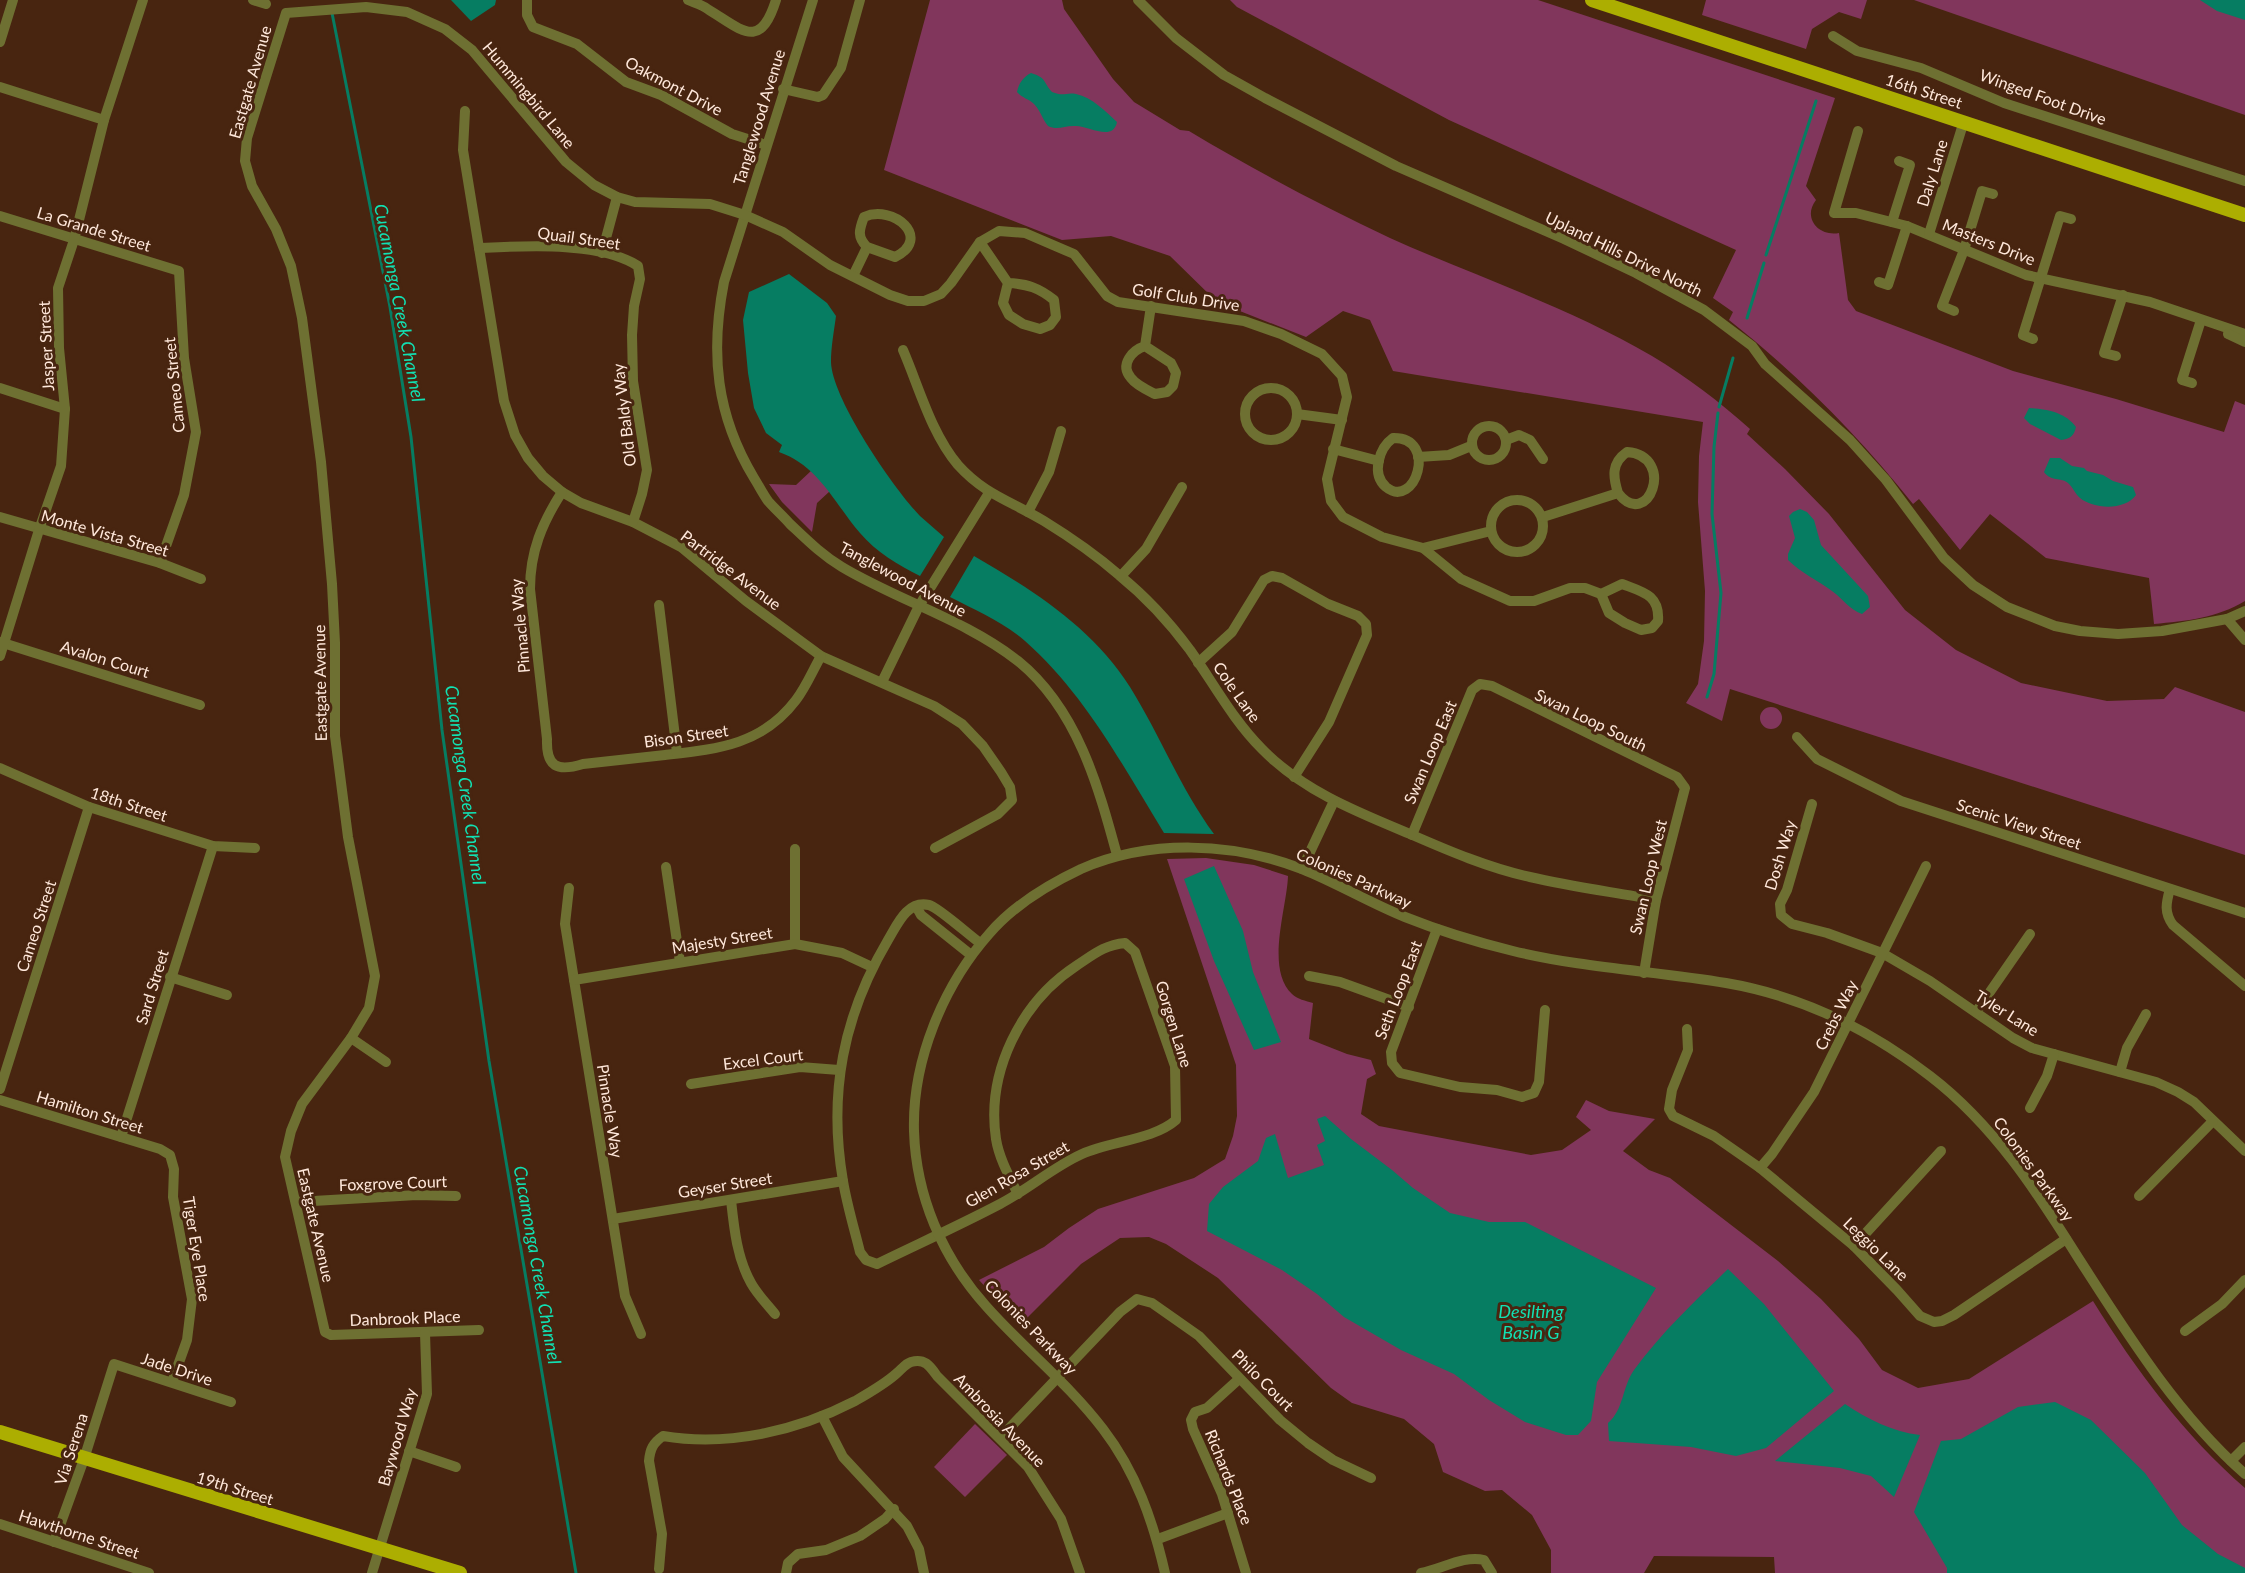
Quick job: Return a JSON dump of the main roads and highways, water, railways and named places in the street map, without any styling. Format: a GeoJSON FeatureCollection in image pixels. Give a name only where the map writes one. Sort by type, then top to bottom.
{"type":"FeatureCollection","features":[{"type":"Feature","properties":{"kind":"main road","name":"16th Street"},"geometry":{"type":"LineString","coordinates":[[1592,0],[2245,215]]}},
{"type":"Feature","properties":{"kind":"main road","name":"19th Street"},"geometry":{"type":"LineString","coordinates":[[0,1432],[460,1573]]}},
{"type":"Feature","properties":{"kind":"water"},"geometry":{"type":"Polygon","coordinates":[[[451,0],[496,0],[495,5],[471,21],[451,0]]]}},
{"type":"Feature","properties":{"kind":"water"},"geometry":{"type":"Polygon","coordinates":[[[2200,0],[2245,0],[2245,20],[2217,11],[2200,0]]]}},
{"type":"Feature","properties":{"kind":"water"},"geometry":{"type":"Polygon","coordinates":[[[1031,73],[1042,79],[1052,92],[1076,94],[1093,102],[1117,122],[1115,128],[1111,131],[1100,132],[1076,126],[1055,128],[1048,126],[1034,104],[1017,92],[1022,81],[1031,73]]]}},
{"type":"Feature","properties":{"kind":"water"},"geometry":{"type":"Polygon","coordinates":[[[789,274],[827,303],[836,316],[831,356],[834,378],[866,443],[909,503],[944,537],[920,576],[896,563],[873,546],[860,533],[825,486],[805,466],[779,452],[782,445],[766,433],[754,408],[743,320],[749,292],[789,274]]]}},
{"type":"Feature","properties":{"kind":"water"},"geometry":{"type":"Polygon","coordinates":[[[2029,408],[2049,410],[2067,418],[2076,427],[2073,435],[2061,440],[2030,424],[2024,418],[2029,408]]]}},
{"type":"Feature","properties":{"kind":"water"},"geometry":{"type":"Polygon","coordinates":[[[2050,458],[2060,458],[2072,466],[2084,468],[2133,487],[2136,495],[2131,500],[2117,506],[2101,506],[2086,502],[2068,483],[2050,477],[2044,472],[2050,458]]]}},
{"type":"Feature","properties":{"kind":"water"},"geometry":{"type":"Polygon","coordinates":[[[1800,509],[1807,512],[1814,520],[1821,545],[1868,596],[1870,607],[1862,614],[1788,560],[1788,554],[1795,538],[1789,516],[1800,509]]]}},
{"type":"Feature","properties":{"kind":"water"},"geometry":{"type":"Polygon","coordinates":[[[974,556],[1040,597],[1098,646],[1130,687],[1191,798],[1214,834],[1164,833],[1085,707],[1047,662],[1008,628],[950,597],[974,556]]]}},
{"type":"Feature","properties":{"kind":"water"},"geometry":{"type":"Polygon","coordinates":[[[1214,866],[1243,931],[1253,972],[1281,1042],[1254,1050],[1214,961],[1184,879],[1214,866]]]}},
{"type":"Feature","properties":{"kind":"water","name":"Desilting Basin G"},"geometry":{"type":"Polygon","coordinates":[[[1325,1116],[1413,1188],[1450,1213],[1489,1222],[1525,1222],[1656,1288],[1597,1382],[1591,1421],[1578,1435],[1566,1435],[1525,1422],[1489,1400],[1454,1374],[1401,1350],[1344,1317],[1317,1294],[1282,1270],[1207,1231],[1209,1204],[1223,1187],[1258,1161],[1266,1138],[1275,1134],[1288,1178],[1324,1165],[1317,1145],[1325,1141],[1317,1119],[1325,1116]]]}},
{"type":"Feature","properties":{"kind":"water"},"geometry":{"type":"Polygon","coordinates":[[[1728,1269],[1764,1304],[1834,1391],[1766,1448],[1736,1456],[1691,1447],[1609,1441],[1608,1423],[1620,1405],[1634,1370],[1667,1330],[1728,1269]]]}},
{"type":"Feature","properties":{"kind":"water"},"geometry":{"type":"Polygon","coordinates":[[[2055,1402],[2091,1420],[2145,1473],[2182,1525],[2218,1554],[2245,1568],[2245,1573],[1947,1573],[1947,1568],[1914,1512],[1941,1441],[1961,1439],[2018,1407],[2055,1402]]]}},
{"type":"Feature","properties":{"kind":"water"},"geometry":{"type":"Polygon","coordinates":[[[1845,1404],[1881,1424],[1920,1435],[1894,1497],[1871,1476],[1840,1468],[1775,1461],[1845,1404]]]}},
{"type":"Feature","properties":{"kind":"waterway","name":"Cucamonga Creek Channel"},"geometry":{"type":"LineString","coordinates":[[332,13],[390,307],[411,437],[442,730],[489,1061],[576,1573]]}},
{"type":"Feature","properties":{"kind":"waterway"},"geometry":{"type":"LineString","coordinates":[[1766,255],[1816,101]]}},
{"type":"Feature","properties":{"kind":"waterway"},"geometry":{"type":"LineString","coordinates":[[1747,318],[1764,263]]}},
{"type":"Feature","properties":{"kind":"waterway"},"geometry":{"type":"LineString","coordinates":[[1719,407],[1733,358]]}},
{"type":"Feature","properties":{"kind":"waterway"},"geometry":{"type":"LineString","coordinates":[[1707,697],[1714,674],[1721,593],[1712,514],[1714,447],[1718,413]]}}]}
